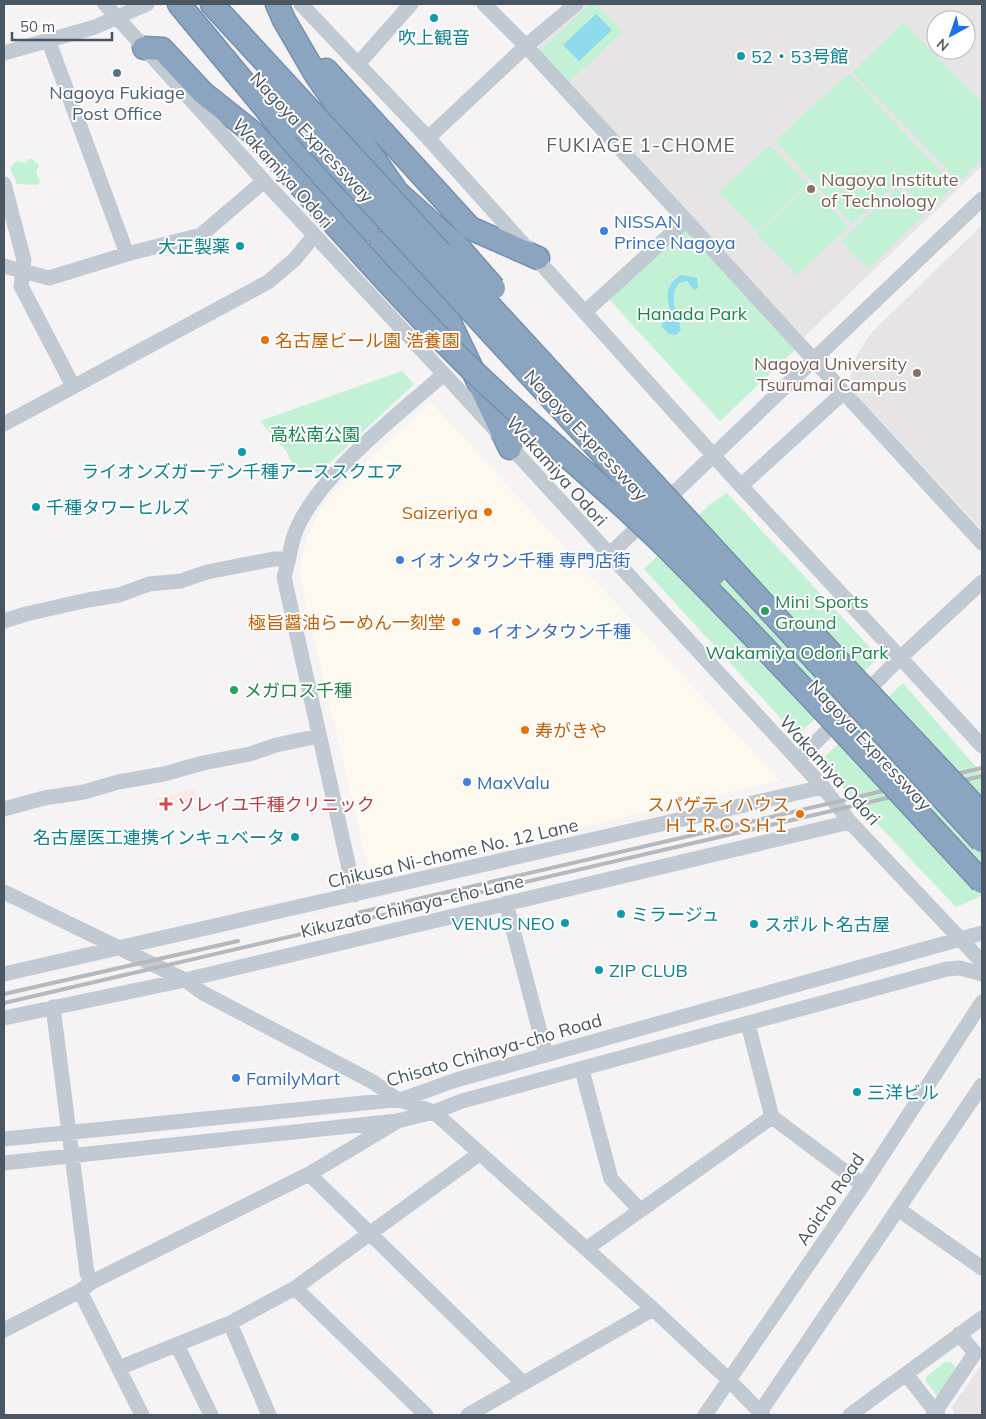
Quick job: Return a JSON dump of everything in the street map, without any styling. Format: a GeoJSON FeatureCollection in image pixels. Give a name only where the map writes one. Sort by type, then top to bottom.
{"type":"FeatureCollection","features":[{"type":"Feature","properties":{"kind":"highway"},"geometry":{"type":"LineString","coordinates":[[180,4],[266,109],[326,188],[374,236],[448,319],[510,448]]}},
{"type":"Feature","properties":{"kind":"highway","name":"Nagoya Expressway"},"geometry":{"type":"LineString","coordinates":[[190,4],[511,318],[764,594],[982,841]]}},
{"type":"Feature","properties":{"kind":"highway","name":"Nagoya Expressway"},"geometry":{"type":"LineString","coordinates":[[212,4],[310,123],[868,750],[982,867]]}},
{"type":"Feature","properties":{"kind":"highway"},"geometry":{"type":"LineString","coordinates":[[271,8],[284,20],[321,82],[397,192],[460,250],[511,318],[764,594],[982,814]]}},
{"type":"Feature","properties":{"kind":"highway"},"geometry":{"type":"LineString","coordinates":[[144,48],[162,49],[203,93],[252,132],[442,340],[512,408],[647,528],[868,750],[982,875]]}},
{"type":"Feature","properties":{"kind":"highway"},"geometry":{"type":"LineString","coordinates":[[315,58],[470,228],[538,258]]}},
{"type":"Feature","properties":{"kind":"highway"},"geometry":{"type":"LineString","coordinates":[[868,750],[982,882]]}},
{"type":"Feature","properties":{"kind":"street","name":"Wakamiya Odori"},"geometry":{"type":"LineString","coordinates":[[105,4],[314,236],[444,374],[823,787],[850,822],[982,962]]}},
{"type":"Feature","properties":{"kind":"street"},"geometry":{"type":"LineString","coordinates":[[301,4],[428,138],[714,455],[981,743]]}},
{"type":"Feature","properties":{"kind":"street"},"geometry":{"type":"LineString","coordinates":[[358,64],[411,4]]}},
{"type":"Feature","properties":{"kind":"street"},"geometry":{"type":"LineString","coordinates":[[484,4],[526,46],[684,221],[982,542]]}},
{"type":"Feature","properties":{"kind":"street"},"geometry":{"type":"LineString","coordinates":[[428,138],[526,46],[576,4]]}},
{"type":"Feature","properties":{"kind":"street"},"geometry":{"type":"LineString","coordinates":[[4,53],[49,42],[118,18],[145,5]]}},
{"type":"Feature","properties":{"kind":"street"},"geometry":{"type":"LineString","coordinates":[[49,42],[126,254]]}},
{"type":"Feature","properties":{"kind":"street"},"geometry":{"type":"LineString","coordinates":[[4,266],[49,278],[126,254],[201,235],[264,181]]}},
{"type":"Feature","properties":{"kind":"street"},"geometry":{"type":"LineString","coordinates":[[4,184],[24,260],[21,286],[73,386]]}},
{"type":"Feature","properties":{"kind":"street"},"geometry":{"type":"LineString","coordinates":[[609,554],[814,361],[982,199]]}},
{"type":"Feature","properties":{"kind":"street"},"geometry":{"type":"LineString","coordinates":[[586,311],[684,221]]}},
{"type":"Feature","properties":{"kind":"street"},"geometry":{"type":"LineString","coordinates":[[4,424],[268,282],[294,260],[314,236]]}},
{"type":"Feature","properties":{"kind":"street"},"geometry":{"type":"LineString","coordinates":[[355,895],[286,594],[284,577],[290,559],[294,535],[321,489],[344,465],[444,374]]}},
{"type":"Feature","properties":{"kind":"street"},"geometry":{"type":"LineString","coordinates":[[742,485],[844,392]]}},
{"type":"Feature","properties":{"kind":"street"},"geometry":{"type":"LineString","coordinates":[[4,621],[26,614],[118,595],[149,584],[181,580],[207,572],[274,559],[290,559]]}},
{"type":"Feature","properties":{"kind":"street"},"geometry":{"type":"LineString","coordinates":[[798,760],[901,657],[982,582]]}},
{"type":"Feature","properties":{"kind":"street"},"geometry":{"type":"LineString","coordinates":[[4,809],[44,798],[84,792],[118,782],[164,774],[319,736]]}},
{"type":"Feature","properties":{"kind":"street","name":"Chikusa Ni-chome No. 12 Lane"},"geometry":{"type":"LineString","coordinates":[[4,974],[823,787]]}},
{"type":"Feature","properties":{"kind":"street","name":"Kikuzato Chihaya-cho Lane"},"geometry":{"type":"LineString","coordinates":[[4,1018],[185,980],[850,822]]}},
{"type":"Feature","properties":{"kind":"street"},"geometry":{"type":"LineString","coordinates":[[4,892],[185,980],[203,993],[373,1082],[397,1099],[434,1112],[478,1154],[653,1309],[729,1380],[760,1414],[982,1085]]}},
{"type":"Feature","properties":{"kind":"street"},"geometry":{"type":"LineString","coordinates":[[506,903],[546,1055]]}},
{"type":"Feature","properties":{"kind":"street","name":"Chisato Chihaya-cho Road"},"geometry":{"type":"LineString","coordinates":[[4,1139],[397,1099],[546,1055],[982,933]]}},
{"type":"Feature","properties":{"kind":"street"},"geometry":{"type":"LineString","coordinates":[[4,1164],[72,1155],[397,1121],[434,1112],[462,1101],[582,1070],[947,969],[960,968],[982,974]]}},
{"type":"Feature","properties":{"kind":"street","name":"Aoicho Road"},"geometry":{"type":"LineString","coordinates":[[705,1415],[863,1185],[982,1002]]}},
{"type":"Feature","properties":{"kind":"street"},"geometry":{"type":"LineString","coordinates":[[53,1007],[87,1273],[86,1287],[119,1368],[142,1415]]}},
{"type":"Feature","properties":{"kind":"street"},"geometry":{"type":"LineString","coordinates":[[748,1024],[772,1117],[863,1185]]}},
{"type":"Feature","properties":{"kind":"street"},"geometry":{"type":"LineString","coordinates":[[582,1070],[611,1179],[639,1209]]}},
{"type":"Feature","properties":{"kind":"street"},"geometry":{"type":"LineString","coordinates":[[397,1099],[397,1121]]}},
{"type":"Feature","properties":{"kind":"street"},"geometry":{"type":"LineString","coordinates":[[586,1249],[639,1209],[772,1117]]}},
{"type":"Feature","properties":{"kind":"street"},"geometry":{"type":"LineString","coordinates":[[4,1330],[309,1174],[382,1132],[397,1121]]}},
{"type":"Feature","properties":{"kind":"street"},"geometry":{"type":"LineString","coordinates":[[119,1368],[230,1323],[296,1288],[478,1154]]}},
{"type":"Feature","properties":{"kind":"street"},"geometry":{"type":"LineString","coordinates":[[309,1174],[368,1234],[523,1383]]}},
{"type":"Feature","properties":{"kind":"street"},"geometry":{"type":"LineString","coordinates":[[898,1209],[982,1268]]}},
{"type":"Feature","properties":{"kind":"street"},"geometry":{"type":"LineString","coordinates":[[296,1288],[426,1415]]}},
{"type":"Feature","properties":{"kind":"street"},"geometry":{"type":"LineString","coordinates":[[468,1415],[493,1409],[523,1383],[653,1309]]}},
{"type":"Feature","properties":{"kind":"street"},"geometry":{"type":"LineString","coordinates":[[850,1415],[982,1318]]}},
{"type":"Feature","properties":{"kind":"street"},"geometry":{"type":"LineString","coordinates":[[230,1323],[269,1415]]}},
{"type":"Feature","properties":{"kind":"street"},"geometry":{"type":"LineString","coordinates":[[906,1374],[936,1414],[975,1354],[959,1334]]}},
{"type":"Feature","properties":{"kind":"street"},"geometry":{"type":"LineString","coordinates":[[177,1345],[210,1415]]}},
{"type":"Feature","properties":{"kind":"shaded area","name":"Nagoya Institute of Technology"},"geometry":{"type":"Polygon","coordinates":[[[584,4],[982,4],[982,166],[804,337],[688,217],[539,53],[539,45],[584,4]]]}},
{"type":"Feature","properties":{"kind":"shaded area","name":"Nagoya University Tsurumai Campus"},"geometry":{"type":"Polygon","coordinates":[[[982,225],[982,530],[854,392],[850,378],[856,357],[871,333],[982,225]]]}},
{"type":"Feature","properties":{"kind":"shaded area","name":"イオンタウン千種"},"geometry":{"type":"Polygon","coordinates":[[[431,402],[780,781],[370,876],[302,588],[300,569],[306,542],[318,513],[328,498],[431,402]]]}},
{"type":"Feature","properties":{"kind":"shaded area","name":"ソレイユ千種クリニック"},"geometry":{"type":"Polygon","coordinates":[[[194,789],[196,799],[157,809],[154,799],[194,789]]]}},
{"type":"Feature","properties":{"kind":"shaded area"},"geometry":{"type":"Polygon","coordinates":[[[982,1364],[982,1415],[955,1415],[952,1407],[982,1364]]]}},
{"type":"Feature","properties":{"kind":"green space"},"geometry":{"type":"Polygon","coordinates":[[[590,4],[596,4],[623,32],[569,82],[540,51],[590,4]]]}},
{"type":"Feature","properties":{"kind":"green space"},"geometry":{"type":"Polygon","coordinates":[[[903,22],[926,46],[926,60],[940,60],[982,103],[982,159],[959,182],[852,72],[903,22]]]}},
{"type":"Feature","properties":{"kind":"green space"},"geometry":{"type":"Polygon","coordinates":[[[849,73],[954,186],[927,211],[899,181],[852,224],[775,141],[849,73]]]}},
{"type":"Feature","properties":{"kind":"green space"},"geometry":{"type":"Polygon","coordinates":[[[770,145],[808,184],[757,232],[719,192],[770,145]]]}},
{"type":"Feature","properties":{"kind":"green space"},"geometry":{"type":"Polygon","coordinates":[[[31,158],[39,165],[36,172],[40,181],[38,185],[17,184],[10,168],[17,161],[25,163],[31,158]]]}},
{"type":"Feature","properties":{"kind":"green space"},"geometry":{"type":"Polygon","coordinates":[[[809,185],[849,227],[797,275],[757,234],[809,185]]]}},
{"type":"Feature","properties":{"kind":"green space"},"geometry":{"type":"Polygon","coordinates":[[[897,188],[923,217],[868,269],[841,241],[897,188]]]}},
{"type":"Feature","properties":{"kind":"green space","name":"Hanada Park"},"geometry":{"type":"Polygon","coordinates":[[[679,230],[690,232],[796,349],[720,421],[608,298],[679,230]]]}},
{"type":"Feature","properties":{"kind":"green space","name":"高松南公園"},"geometry":{"type":"Polygon","coordinates":[[[402,371],[414,384],[318,474],[311,467],[298,468],[290,460],[287,452],[260,421],[402,371]]]}},
{"type":"Feature","properties":{"kind":"green space","name":"Wakamiya Odori Park"},"geometry":{"type":"Polygon","coordinates":[[[727,493],[879,657],[797,736],[644,569],[710,504],[727,493]]]}},
{"type":"Feature","properties":{"kind":"green space","name":"Wakamiya Odori Park"},"geometry":{"type":"Polygon","coordinates":[[[903,683],[982,774],[982,896],[956,907],[819,762],[903,683]]]}},
{"type":"Feature","properties":{"kind":"green space"},"geometry":{"type":"Polygon","coordinates":[[[945,1362],[951,1362],[958,1369],[941,1394],[936,1395],[926,1381],[926,1377],[945,1362]]]}},
{"type":"Feature","properties":{"kind":"water"},"geometry":{"type":"Polygon","coordinates":[[[596,14],[612,30],[579,61],[563,45],[596,14]]]}},
{"type":"Feature","properties":{"kind":"water"},"geometry":{"type":"Polygon","coordinates":[[[681,275],[697,278],[698,288],[694,290],[687,281],[679,283],[674,294],[674,306],[681,330],[676,335],[669,334],[661,326],[665,320],[671,319],[668,300],[669,290],[675,280],[681,275]]]}},
{"type":"Feature","properties":{"kind":"railway"},"geometry":{"type":"LineString","coordinates":[[357,913],[982,768]]}},
{"type":"Feature","properties":{"kind":"railway"},"geometry":{"type":"LineString","coordinates":[[4,1003],[982,776]]}},
{"type":"Feature","properties":{"kind":"railway"},"geometry":{"type":"LineString","coordinates":[[4,994],[238,941]]}},
{"type":"Feature","properties":{"kind":"place","name":"吹上観音"},"geometry":{"type":"Point","coordinates":[434,18]}},
{"type":"Feature","properties":{"kind":"place","name":"52・53号館"},"geometry":{"type":"Point","coordinates":[741,56]}},
{"type":"Feature","properties":{"kind":"place","name":"Nagoya Fukiage Post Office"},"geometry":{"type":"Point","coordinates":[117,73]}},
{"type":"Feature","properties":{"kind":"place","name":"Nagoya Institute of Technology"},"geometry":{"type":"Point","coordinates":[811,189]}},
{"type":"Feature","properties":{"kind":"place","name":"NISSAN Prince Nagoya"},"geometry":{"type":"Point","coordinates":[604,231]}},
{"type":"Feature","properties":{"kind":"place","name":"大正製薬"},"geometry":{"type":"Point","coordinates":[240,246]}},
{"type":"Feature","properties":{"kind":"place","name":"名古屋ビール園 浩養園"},"geometry":{"type":"Point","coordinates":[265,340]}},
{"type":"Feature","properties":{"kind":"place","name":"Nagoya University Tsurumai Campus"},"geometry":{"type":"Point","coordinates":[917,373]}},
{"type":"Feature","properties":{"kind":"place","name":"ライオンズガーデン千種アーススクエア"},"geometry":{"type":"Point","coordinates":[242,452]}},
{"type":"Feature","properties":{"kind":"place","name":"千種タワーヒルズ"},"geometry":{"type":"Point","coordinates":[36,507]}},
{"type":"Feature","properties":{"kind":"place","name":"Saizeriya"},"geometry":{"type":"Point","coordinates":[488,512]}},
{"type":"Feature","properties":{"kind":"place","name":"イオンタウン千種 専門店街"},"geometry":{"type":"Point","coordinates":[400,560]}},
{"type":"Feature","properties":{"kind":"place","name":"Mini Sports Ground"},"geometry":{"type":"Point","coordinates":[765,611]}},
{"type":"Feature","properties":{"kind":"place","name":"極旨醤油らーめん一刻堂"},"geometry":{"type":"Point","coordinates":[456,622]}},
{"type":"Feature","properties":{"kind":"place","name":"イオンタウン千種"},"geometry":{"type":"Point","coordinates":[477,631]}},
{"type":"Feature","properties":{"kind":"place","name":"メガロス千種"},"geometry":{"type":"Point","coordinates":[234,690]}},
{"type":"Feature","properties":{"kind":"place","name":"寿がきや"},"geometry":{"type":"Point","coordinates":[525,730]}},
{"type":"Feature","properties":{"kind":"place","name":"MaxValu"},"geometry":{"type":"Point","coordinates":[467,782]}},
{"type":"Feature","properties":{"kind":"place","name":"ソレイユ千種クリニック"},"geometry":{"type":"Point","coordinates":[166,804]}},
{"type":"Feature","properties":{"kind":"place","name":"スパゲティハウス ＨＩＲＯＳＨＩ"},"geometry":{"type":"Point","coordinates":[800,814]}},
{"type":"Feature","properties":{"kind":"place","name":"名古屋医工連携インキュベータ"},"geometry":{"type":"Point","coordinates":[295,837]}},
{"type":"Feature","properties":{"kind":"place","name":"ミラージュ"},"geometry":{"type":"Point","coordinates":[621,914]}},
{"type":"Feature","properties":{"kind":"place","name":"VENUS NEO"},"geometry":{"type":"Point","coordinates":[565,923]}},
{"type":"Feature","properties":{"kind":"place","name":"スポルト名古屋"},"geometry":{"type":"Point","coordinates":[754,924]}},
{"type":"Feature","properties":{"kind":"place","name":"ZIP CLUB"},"geometry":{"type":"Point","coordinates":[599,970]}},
{"type":"Feature","properties":{"kind":"place","name":"FamilyMart"},"geometry":{"type":"Point","coordinates":[236,1078]}},
{"type":"Feature","properties":{"kind":"place","name":"三洋ビル"},"geometry":{"type":"Point","coordinates":[857,1092]}},
{"type":"Feature","properties":{"kind":"district","name":"FUKIAGE 1-CHOME"},"geometry":{"type":"Point","coordinates":[641,145]}}]}
